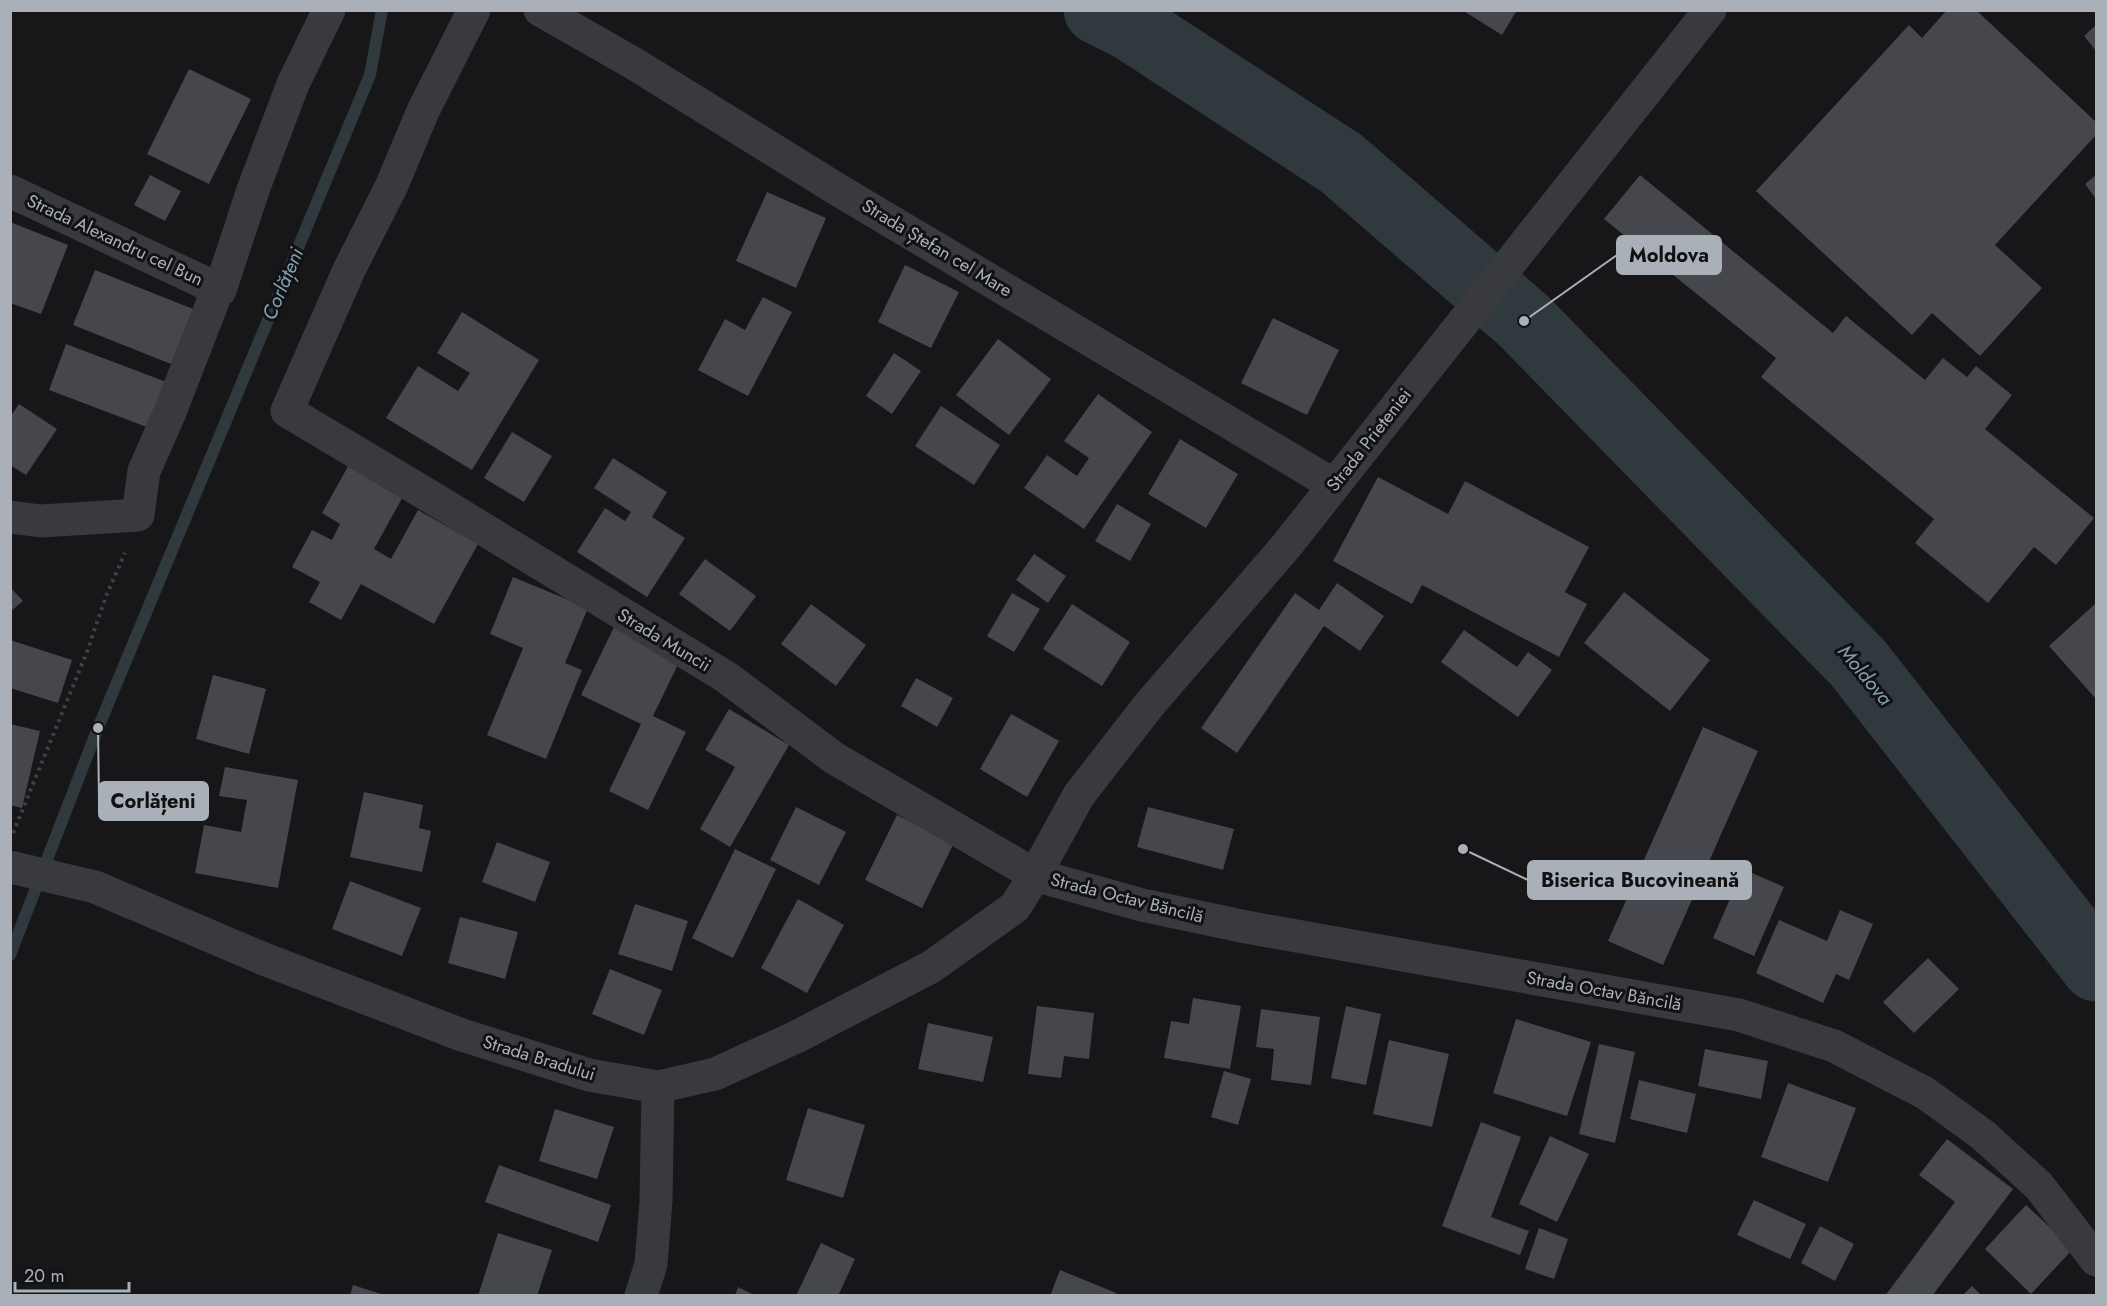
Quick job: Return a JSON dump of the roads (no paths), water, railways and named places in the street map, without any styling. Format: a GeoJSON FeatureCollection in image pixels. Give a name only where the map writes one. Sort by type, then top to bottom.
{"type":"FeatureCollection","features":[{"type":"Feature","properties":{"kind":"street"},"geometry":{"type":"LineString","coordinates":[[10,517],[41,521],[138,515],[144,471],[170,412],[217,291],[220,290],[253,190],[293,84],[329,10]]}},
{"type":"Feature","properties":{"kind":"street","name":"Strada Muncii"},"geometry":{"type":"LineString","coordinates":[[474,10],[423,111],[392,185],[349,270],[287,411],[726,677],[834,758],[1035,875]]}},
{"type":"Feature","properties":{"kind":"street","name":"Strada Ștefan cel Mare"},"geometry":{"type":"LineString","coordinates":[[540,10],[633,63],[840,191],[1334,485]]}},
{"type":"Feature","properties":{"kind":"street","name":"Strada Prieteniei"},"geometry":{"type":"LineString","coordinates":[[1035,875],[1079,795],[1149,705],[1287,545],[1710,10]]}},
{"type":"Feature","properties":{"kind":"street","name":"Strada Alexandru cel Bun"},"geometry":{"type":"LineString","coordinates":[[10,191],[220,290]]}},
{"type":"Feature","properties":{"kind":"street","name":"Strada Bradului"},"geometry":{"type":"LineString","coordinates":[[10,867],[95,887],[264,959],[462,1035],[589,1075],[658,1087],[715,1074],[796,1037],[931,967],[1015,907],[1035,875]]}},
{"type":"Feature","properties":{"kind":"street","name":"Strada Octav Băncilă"},"geometry":{"type":"LineString","coordinates":[[1035,875],[1142,905],[1246,927],[1739,1015],[1834,1046],[1925,1093],[1983,1135],[2039,1186],[2097,1260]]}},
{"type":"Feature","properties":{"kind":"street"},"geometry":{"type":"LineString","coordinates":[[642,1295],[651,1264],[656,1201],[658,1087]]}},
{"type":"Feature","properties":{"kind":"waterway","name":"Corlățeni"},"geometry":{"type":"LineString","coordinates":[[10,955],[98,728],[370,75],[382,10]]}},
{"type":"Feature","properties":{"kind":"waterway","name":"Moldova"},"geometry":{"type":"LineString","coordinates":[[1098,10],[1132,27],[1341,163],[1524,321],[1858,663],[2096,967]]}},
{"type":"Feature","properties":{"kind":"place","name":"Moldova"},"geometry":{"type":"Point","coordinates":[1524,321]}},
{"type":"Feature","properties":{"kind":"place","name":"Corlățeni"},"geometry":{"type":"Point","coordinates":[98,728]}},
{"type":"Feature","properties":{"kind":"place","name":"Biserica Bucovineană"},"geometry":{"type":"Point","coordinates":[1463,849]}}]}
